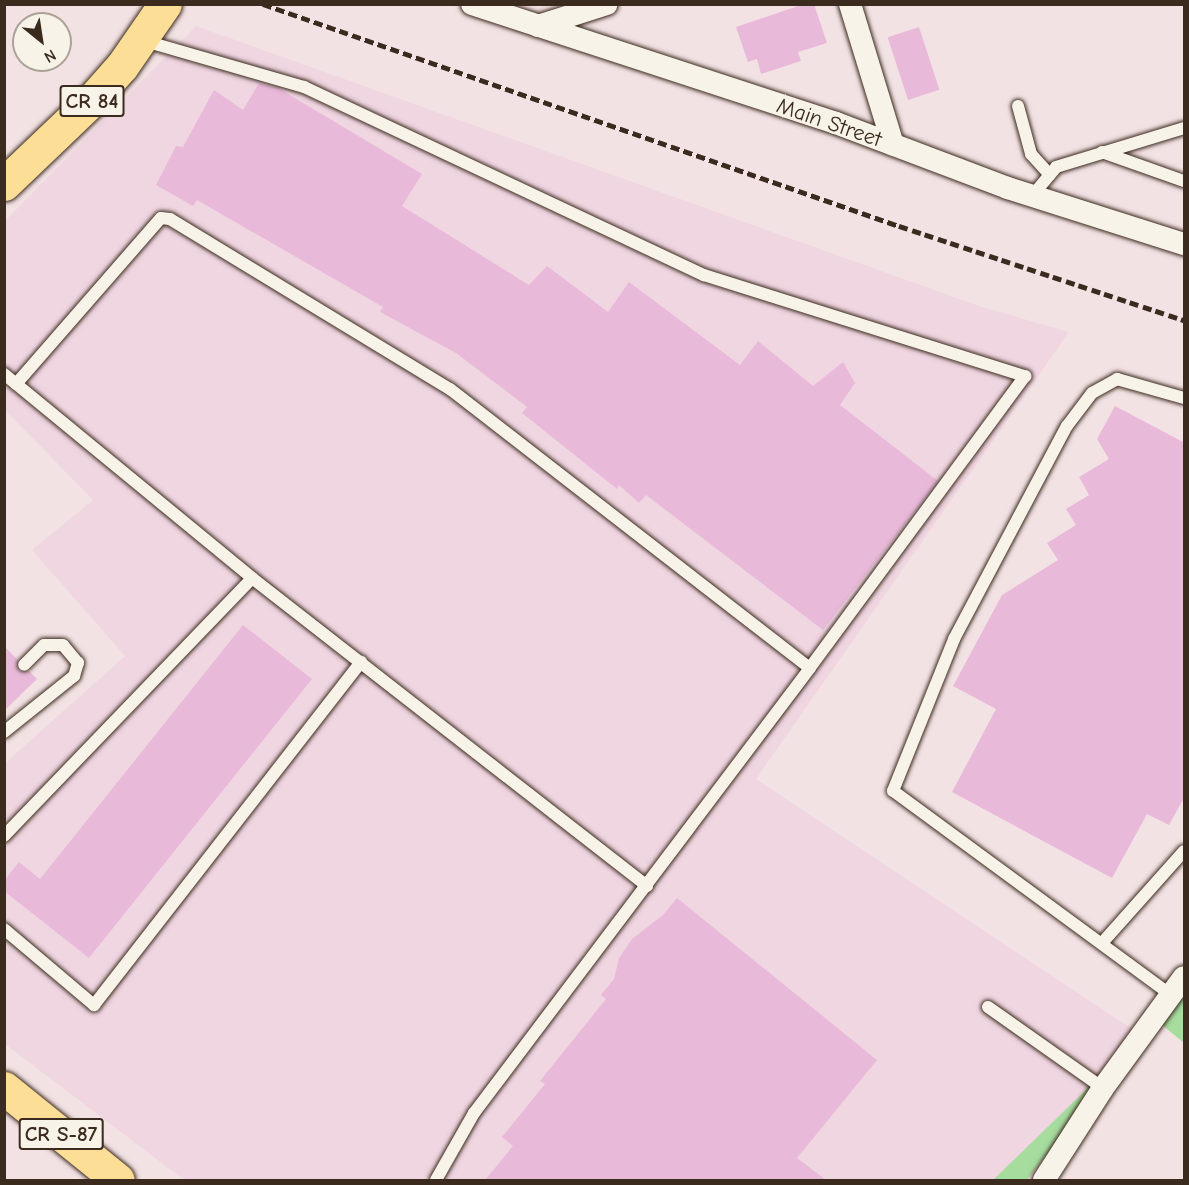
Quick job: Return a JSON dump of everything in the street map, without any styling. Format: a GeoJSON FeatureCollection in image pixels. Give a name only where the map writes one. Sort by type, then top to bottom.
{"type":"FeatureCollection","features":[{"type":"Feature","properties":{"kind":"main road","name":"CR 84"},"geometry":{"type":"LineString","coordinates":[[4,184],[92,101],[141,40],[165,4]]}},
{"type":"Feature","properties":{"kind":"main road","name":"CR S-87"},"geometry":{"type":"LineString","coordinates":[[4,1088],[118,1180]]}},
{"type":"Feature","properties":{"kind":"street"},"geometry":{"type":"LineString","coordinates":[[538,26],[607,4]]}},
{"type":"Feature","properties":{"kind":"street"},"geometry":{"type":"LineString","coordinates":[[850,4],[893,145]]}},
{"type":"Feature","properties":{"kind":"street","name":"Main Street"},"geometry":{"type":"LineString","coordinates":[[481,6],[893,145],[1032,196],[1185,244]]}},
{"type":"Feature","properties":{"kind":"street"},"geometry":{"type":"LineString","coordinates":[[1044,1180],[1103,1088],[1178,986]]}},
{"type":"Feature","properties":{"kind":"lane"},"geometry":{"type":"LineString","coordinates":[[141,40],[304,87],[704,275],[1024,376],[810,668],[474,1113],[436,1180]]}},
{"type":"Feature","properties":{"kind":"lane"},"geometry":{"type":"LineString","coordinates":[[1018,106],[1031,154],[1050,175]]}},
{"type":"Feature","properties":{"kind":"lane"},"geometry":{"type":"LineString","coordinates":[[1032,196],[1056,167],[1185,128]]}},
{"type":"Feature","properties":{"kind":"lane"},"geometry":{"type":"LineString","coordinates":[[1102,152],[1185,181]]}},
{"type":"Feature","properties":{"kind":"lane"},"geometry":{"type":"LineString","coordinates":[[16,384],[160,218],[170,219],[450,389],[810,668]]}},
{"type":"Feature","properties":{"kind":"lane"},"geometry":{"type":"LineString","coordinates":[[4,374],[252,578],[647,886]]}},
{"type":"Feature","properties":{"kind":"lane"},"geometry":{"type":"LineString","coordinates":[[1178,986],[1102,943],[893,792],[954,639],[1067,426],[1092,393],[1116,379],[1185,398]]}},
{"type":"Feature","properties":{"kind":"lane"},"geometry":{"type":"LineString","coordinates":[[4,836],[252,578]]}},
{"type":"Feature","properties":{"kind":"lane"},"geometry":{"type":"LineString","coordinates":[[4,732],[74,676],[78,663],[63,645],[44,645],[24,665]]}},
{"type":"Feature","properties":{"kind":"lane"},"geometry":{"type":"LineString","coordinates":[[4,929],[94,1005],[361,662]]}},
{"type":"Feature","properties":{"kind":"lane"},"geometry":{"type":"LineString","coordinates":[[1102,943],[1185,851]]}},
{"type":"Feature","properties":{"kind":"lane"},"geometry":{"type":"LineString","coordinates":[[988,1006],[1103,1088]]}},
{"type":"Feature","properties":{"kind":"shaded area"},"geometry":{"type":"Polygon","coordinates":[[[196,26],[982,307],[1069,332],[756,779],[1141,1035],[1015,1180],[184,1180],[5,1044],[4,764],[125,656],[32,550],[93,500],[5,410],[5,221],[196,26]]]}},
{"type":"Feature","properties":{"kind":"green space"},"geometry":{"type":"Polygon","coordinates":[[[1184,992],[1184,1043],[1156,1020],[1184,992]]]}},
{"type":"Feature","properties":{"kind":"green space"},"geometry":{"type":"Polygon","coordinates":[[[1133,1044],[1027,1180],[993,1180],[1133,1044]]]}},
{"type":"Feature","properties":{"kind":"building"},"geometry":{"type":"Polygon","coordinates":[[[804,4],[814,4],[827,43],[798,52],[801,61],[761,74],[757,59],[748,62],[736,27],[804,4]]]}},
{"type":"Feature","properties":{"kind":"building"},"geometry":{"type":"Polygon","coordinates":[[[919,27],[939,90],[908,100],[888,37],[919,27]]]}},
{"type":"Feature","properties":{"kind":"building"},"geometry":{"type":"Polygon","coordinates":[[[259,83],[278,88],[422,174],[402,206],[529,285],[547,266],[608,312],[629,282],[740,365],[758,341],[813,386],[843,362],[855,383],[840,405],[938,481],[823,630],[646,495],[639,503],[619,485],[617,489],[522,413],[527,407],[456,353],[380,312],[383,307],[197,200],[193,206],[156,185],[176,146],[183,147],[214,90],[243,110],[259,83]]]}},
{"type":"Feature","properties":{"kind":"building"},"geometry":{"type":"Polygon","coordinates":[[[1115,406],[1185,443],[1185,796],[1169,825],[1147,814],[1112,878],[952,792],[996,709],[953,686],[1002,595],[1058,560],[1047,543],[1076,525],[1066,509],[1089,495],[1079,477],[1109,459],[1097,439],[1115,406]]]}},
{"type":"Feature","properties":{"kind":"building"},"geometry":{"type":"Polygon","coordinates":[[[243,625],[312,679],[89,958],[4,891],[4,881],[19,862],[40,879],[243,625]]]}},
{"type":"Feature","properties":{"kind":"building"},"geometry":{"type":"Polygon","coordinates":[[[4,646],[18,660],[19,671],[29,671],[37,679],[4,711],[4,646]]]}},
{"type":"Feature","properties":{"kind":"building"},"geometry":{"type":"Polygon","coordinates":[[[677,898],[877,1060],[797,1158],[826,1180],[485,1180],[513,1146],[502,1137],[545,1084],[540,1081],[606,999],[601,995],[614,979],[619,958],[632,939],[663,915],[677,898]]]}},
{"type":"Feature","properties":{"kind":"railway"},"geometry":{"type":"LineString","coordinates":[[263,4],[899,226],[1184,320]]}}]}
